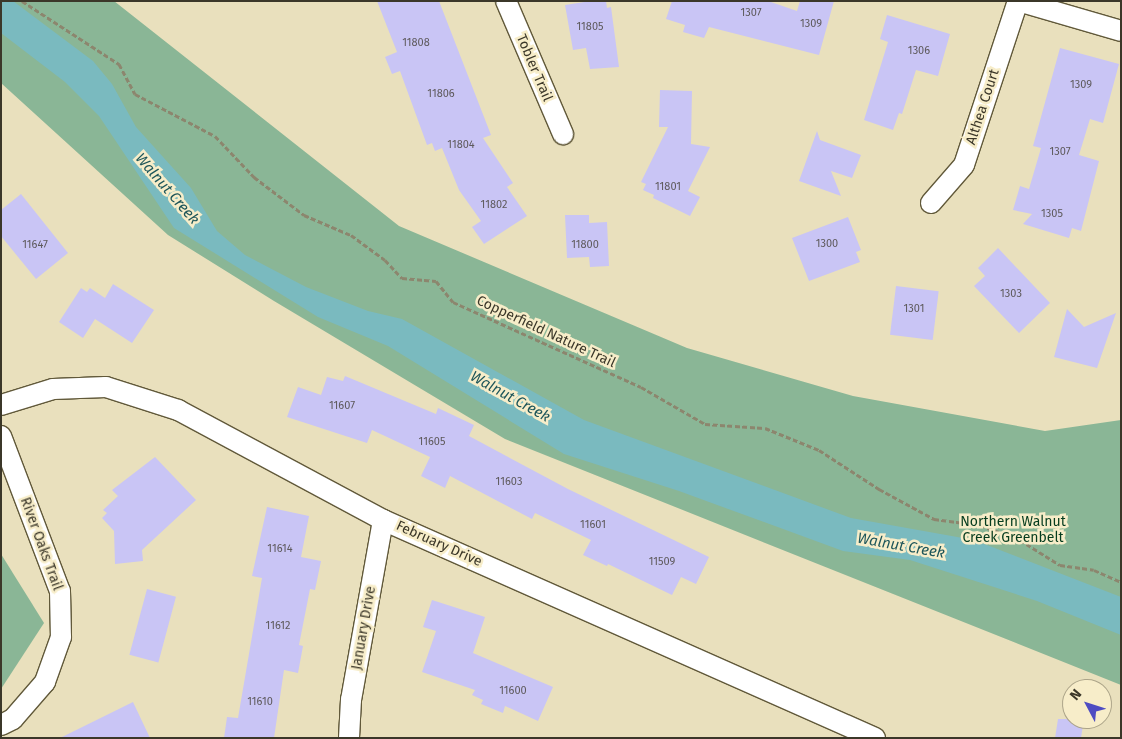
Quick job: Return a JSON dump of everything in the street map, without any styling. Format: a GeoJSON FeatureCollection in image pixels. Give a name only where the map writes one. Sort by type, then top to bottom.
{"type":"FeatureCollection","features":[{"type":"Feature","properties":{"kind":"street","name":"Tobler Trail"},"geometry":{"type":"LineString","coordinates":[[506,1],[563,134]]}},
{"type":"Feature","properties":{"kind":"street"},"geometry":{"type":"LineString","coordinates":[[1018,1],[1121,31]]}},
{"type":"Feature","properties":{"kind":"street","name":"Althea Court"},"geometry":{"type":"LineString","coordinates":[[931,203],[964,165],[1018,1]]}},
{"type":"Feature","properties":{"kind":"street","name":"February Drive"},"geometry":{"type":"LineString","coordinates":[[1,405],[53,389],[106,387],[178,410],[383,520],[875,738]]}},
{"type":"Feature","properties":{"kind":"street","name":"River Oaks Trail"},"geometry":{"type":"LineString","coordinates":[[1,436],[60,590],[61,637],[45,682],[13,719],[1,725]]}},
{"type":"Feature","properties":{"kind":"street","name":"January Drive"},"geometry":{"type":"LineString","coordinates":[[349,738],[352,700],[383,520]]}},
{"type":"Feature","properties":{"kind":"path","name":"Copperfield Nature Trail"},"geometry":{"type":"LineString","coordinates":[[22,1],[119,64],[135,94],[215,136],[254,177],[304,215],[351,235],[385,260],[402,278],[436,281],[453,302],[641,387],[705,424],[765,428],[819,450],[879,489],[934,519],[980,525],[1020,540],[1060,565],[1094,570],[1121,582]]}},
{"type":"Feature","properties":{"kind":"green space","name":"Northern Walnut Creek Greenbelt"},"geometry":{"type":"Polygon","coordinates":[[[1,1],[114,1],[399,226],[687,348],[853,396],[1045,431],[1121,420],[1121,685],[1112,681],[1112,679],[1106,679],[505,439],[274,301],[168,235],[1,83],[1,1]]]}},
{"type":"Feature","properties":{"kind":"green space"},"geometry":{"type":"Polygon","coordinates":[[[1,554],[44,623],[1,689],[1,554]]]}},
{"type":"Feature","properties":{"kind":"water","name":"Walnut Creek"},"geometry":{"type":"Polygon","coordinates":[[[1,1],[13,1],[93,61],[112,84],[136,127],[191,188],[217,231],[245,255],[306,287],[368,311],[402,319],[584,420],[851,518],[974,540],[1121,597],[1121,635],[1037,601],[910,560],[843,551],[679,491],[564,454],[388,346],[318,317],[174,228],[99,116],[65,82],[1,33],[1,1]]]}},
{"type":"Feature","properties":{"kind":"building"},"geometry":{"type":"Polygon","coordinates":[[[377,1],[439,1],[491,135],[483,138],[513,183],[507,187],[527,216],[484,244],[472,227],[481,221],[459,190],[442,148],[435,151],[432,143],[427,145],[400,71],[392,74],[385,57],[397,52],[377,1]]]}},
{"type":"Feature","properties":{"kind":"building"},"geometry":{"type":"Polygon","coordinates":[[[606,1],[607,8],[611,7],[619,67],[590,69],[586,48],[573,50],[565,5],[606,1]]]}},
{"type":"Feature","properties":{"kind":"building"},"geometry":{"type":"Polygon","coordinates":[[[672,1],[768,1],[797,11],[800,1],[834,1],[819,55],[709,27],[704,38],[683,32],[685,25],[666,19],[672,1]]]}},
{"type":"Feature","properties":{"kind":"building"},"geometry":{"type":"Polygon","coordinates":[[[887,15],[950,34],[938,76],[916,70],[902,114],[899,113],[893,130],[864,120],[888,42],[880,39],[887,15]]]}},
{"type":"Feature","properties":{"kind":"building"},"geometry":{"type":"Polygon","coordinates":[[[1060,48],[1119,64],[1103,123],[1090,119],[1079,155],[1099,161],[1081,231],[1072,228],[1069,238],[1023,224],[1032,214],[1013,210],[1020,186],[1029,189],[1041,148],[1033,146],[1060,48]]]}},
{"type":"Feature","properties":{"kind":"building"},"geometry":{"type":"Polygon","coordinates":[[[660,90],[692,91],[691,144],[710,147],[688,191],[700,197],[690,216],[653,198],[654,195],[643,190],[646,184],[641,182],[668,127],[659,127],[660,90]]]}},
{"type":"Feature","properties":{"kind":"building"},"geometry":{"type":"Polygon","coordinates":[[[817,131],[820,140],[861,155],[852,178],[831,171],[841,196],[799,181],[817,131]]]}},
{"type":"Feature","properties":{"kind":"building"},"geometry":{"type":"Polygon","coordinates":[[[21,194],[68,253],[36,279],[1,236],[1,210],[21,194]]]}},
{"type":"Feature","properties":{"kind":"building"},"geometry":{"type":"Polygon","coordinates":[[[565,215],[589,215],[589,223],[607,222],[609,266],[590,267],[589,257],[567,258],[565,215]]]}},
{"type":"Feature","properties":{"kind":"building"},"geometry":{"type":"Polygon","coordinates":[[[848,217],[861,250],[856,252],[860,262],[809,281],[792,238],[848,217]]]}},
{"type":"Feature","properties":{"kind":"building"},"geometry":{"type":"Polygon","coordinates":[[[998,248],[1050,303],[1019,333],[974,286],[985,276],[978,268],[998,248]]]}},
{"type":"Feature","properties":{"kind":"building"},"geometry":{"type":"Polygon","coordinates":[[[113,284],[154,310],[132,343],[95,319],[83,338],[59,322],[81,288],[87,292],[90,288],[105,298],[113,284]]]}},
{"type":"Feature","properties":{"kind":"building"},"geometry":{"type":"Polygon","coordinates":[[[896,286],[939,291],[933,340],[890,335],[896,286]]]}},
{"type":"Feature","properties":{"kind":"building"},"geometry":{"type":"Polygon","coordinates":[[[1067,309],[1084,327],[1116,313],[1097,368],[1054,357],[1067,309]]]}},
{"type":"Feature","properties":{"kind":"building"},"geometry":{"type":"Polygon","coordinates":[[[345,376],[436,414],[438,408],[474,425],[469,436],[568,489],[709,557],[696,584],[681,577],[672,595],[608,564],[607,566],[583,555],[591,540],[535,513],[532,519],[450,476],[445,488],[421,476],[430,457],[372,430],[367,443],[287,417],[298,387],[321,395],[327,377],[343,381],[345,376]]]}},
{"type":"Feature","properties":{"kind":"building"},"geometry":{"type":"Polygon","coordinates":[[[155,457],[196,500],[142,550],[143,561],[115,564],[114,531],[102,518],[107,513],[103,510],[118,496],[112,490],[155,457]]]}},
{"type":"Feature","properties":{"kind":"building"},"geometry":{"type":"Polygon","coordinates":[[[267,507],[309,516],[301,557],[321,561],[315,590],[310,589],[299,645],[303,646],[298,673],[284,670],[274,738],[224,738],[227,717],[238,718],[262,578],[252,576],[267,507]]]}},
{"type":"Feature","properties":{"kind":"building"},"geometry":{"type":"Polygon","coordinates":[[[147,589],[176,597],[158,662],[129,655],[147,589]]]}},
{"type":"Feature","properties":{"kind":"building"},"geometry":{"type":"Polygon","coordinates":[[[432,600],[485,617],[473,653],[553,687],[538,721],[505,706],[503,713],[481,704],[483,700],[472,695],[475,690],[422,672],[436,631],[423,627],[432,600]]]}},
{"type":"Feature","properties":{"kind":"building"},"geometry":{"type":"Polygon","coordinates":[[[133,702],[150,738],[60,738],[133,702]]]}},
{"type":"Feature","properties":{"kind":"building"},"geometry":{"type":"Polygon","coordinates":[[[1058,719],[1062,719],[1062,729],[1082,729],[1081,738],[1055,738],[1058,719]]]}}]}
